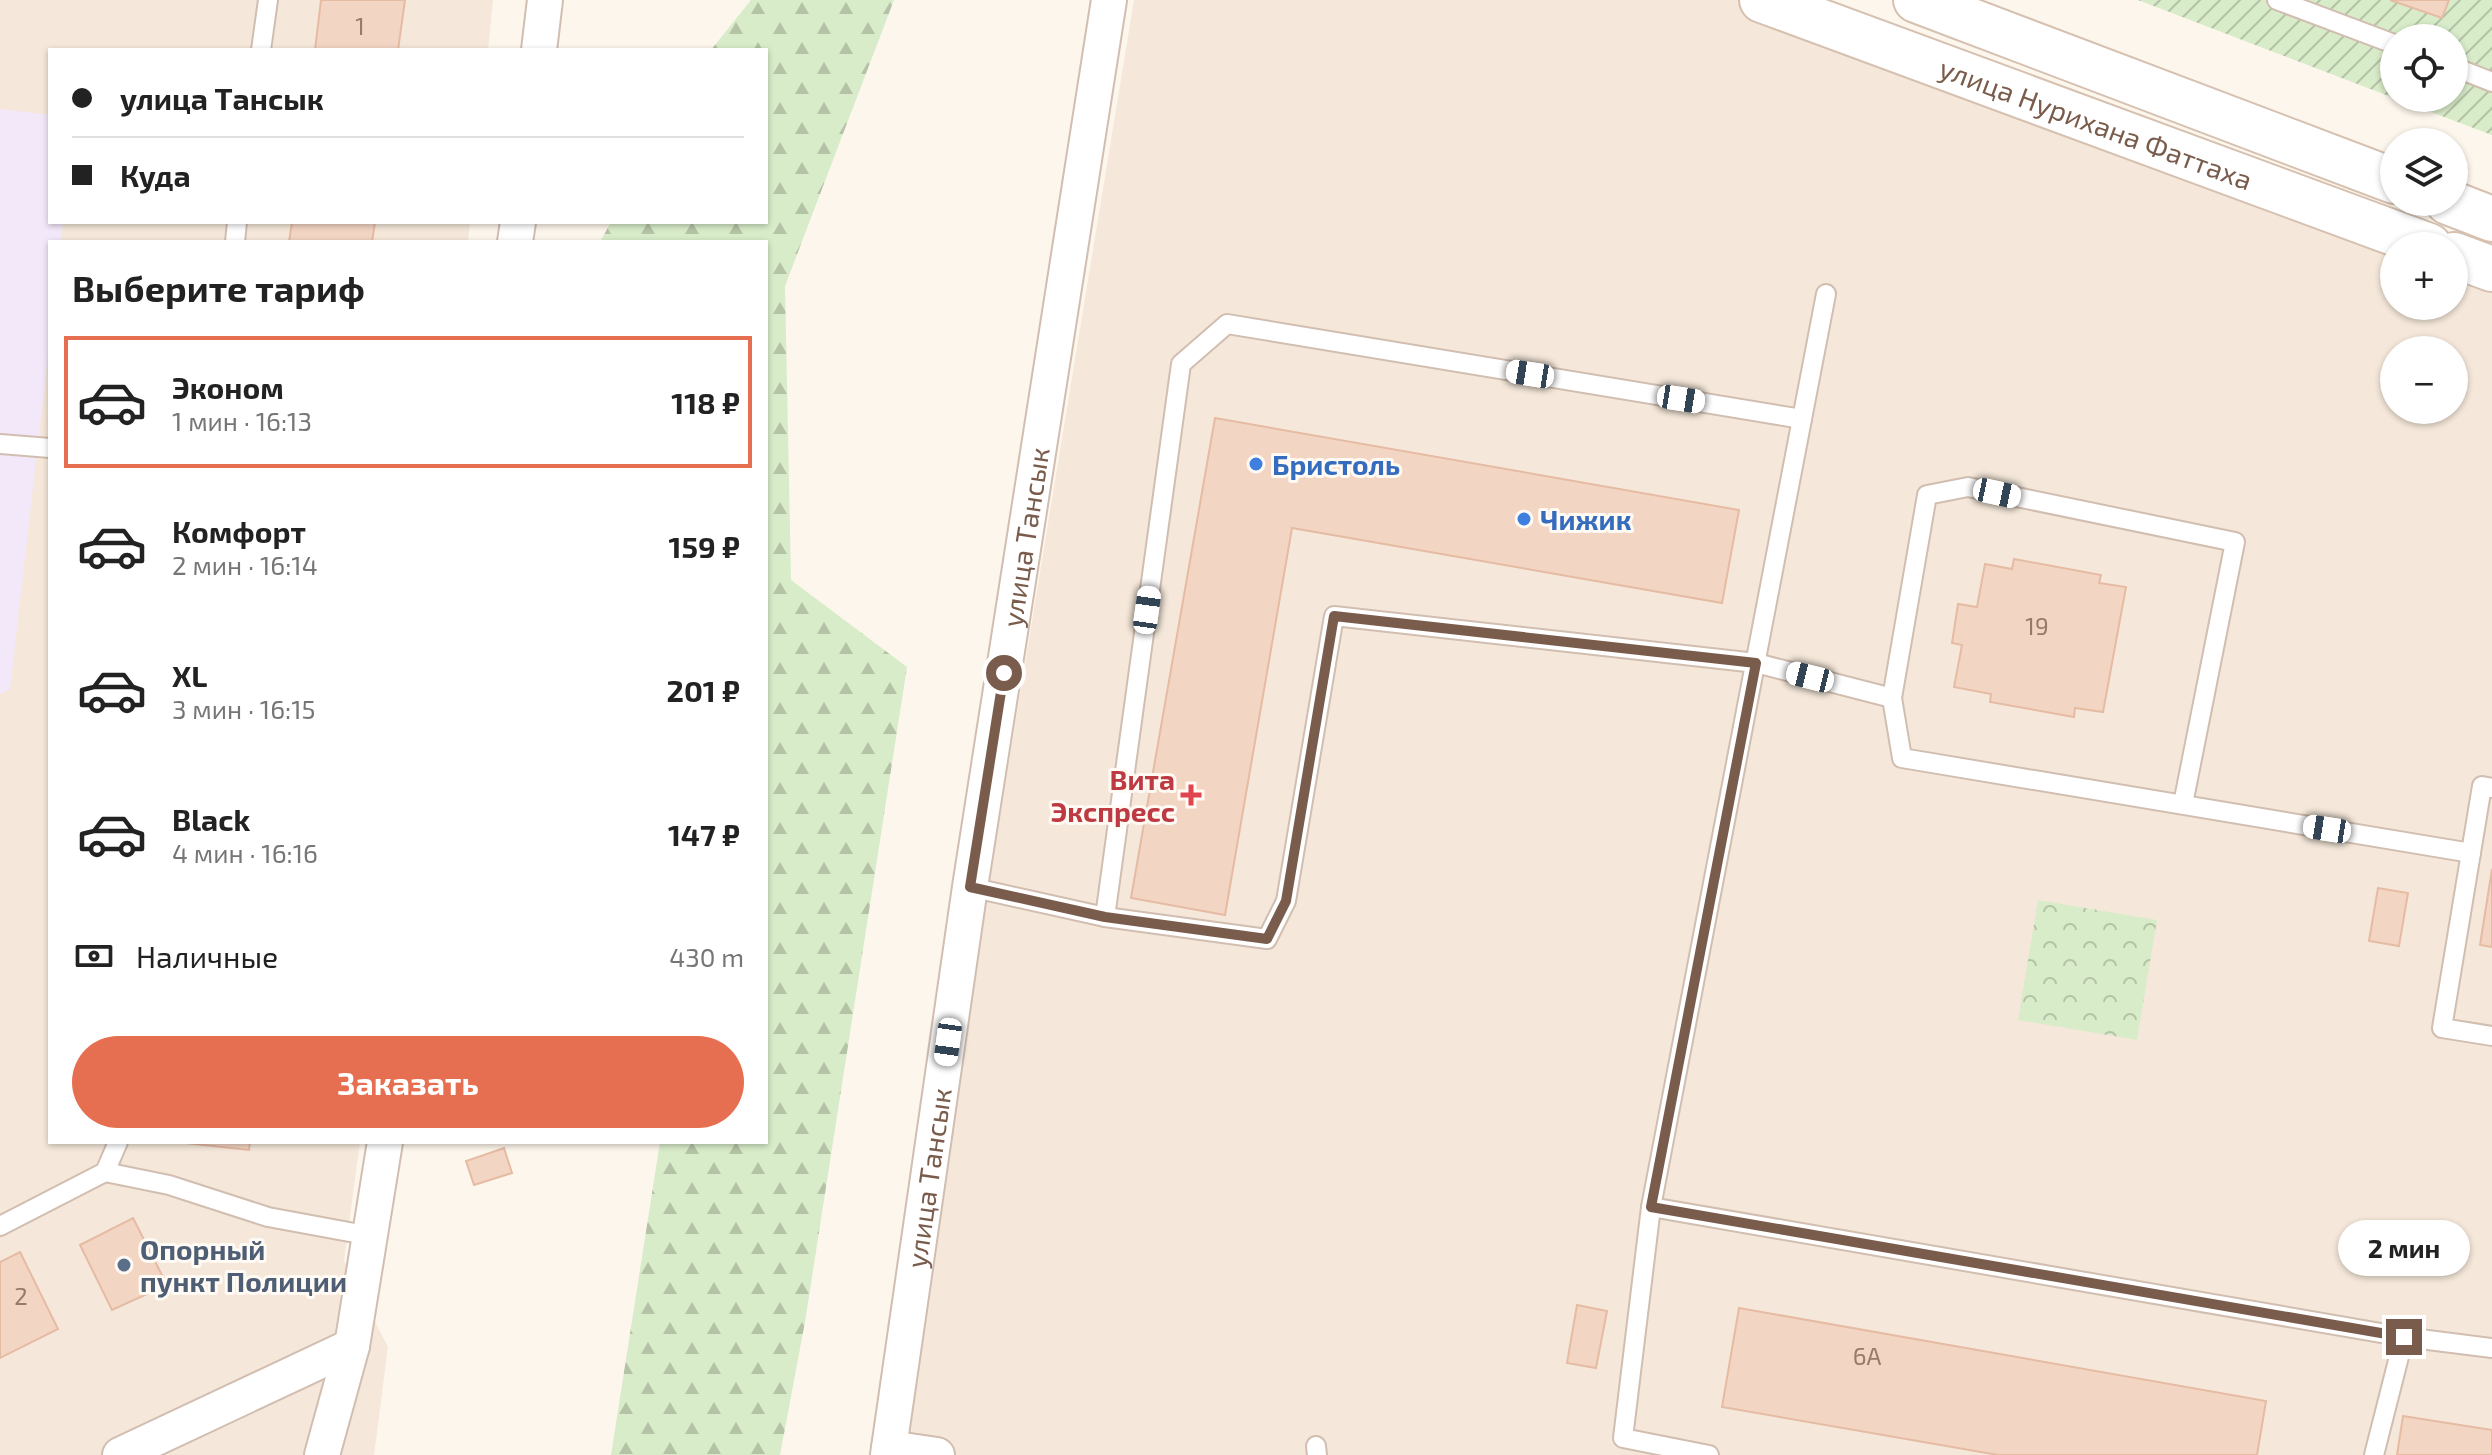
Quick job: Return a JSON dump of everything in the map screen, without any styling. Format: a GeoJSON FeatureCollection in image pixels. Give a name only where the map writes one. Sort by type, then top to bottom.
{"type":"FeatureCollection","features":[{"type":"Feature","properties":{"kind":"street"},"geometry":{"type":"LineString","coordinates":[[539,48],[545,0]]}},
{"type":"Feature","properties":{"kind":"street","name":"улица Тансык"},"geometry":{"type":"LineString","coordinates":[[888,1451],[970,887],[1109,0]]}},
{"type":"Feature","properties":{"kind":"street","name":"улица Нурихана Фаттаха"},"geometry":{"type":"LineString","coordinates":[[1762,0],[2391,232]]}},
{"type":"Feature","properties":{"kind":"street","name":"улица Нурихана Фаттаха"},"geometry":{"type":"LineString","coordinates":[[1916,0],[2380,176]]}},
{"type":"Feature","properties":{"kind":"street"},"geometry":{"type":"LineString","coordinates":[[2468,210],[2492,219]]}},
{"type":"Feature","properties":{"kind":"street"},"geometry":{"type":"LineString","coordinates":[[2468,260],[2492,269]]}},
{"type":"Feature","properties":{"kind":"street"},"geometry":{"type":"LineString","coordinates":[[322,1455],[352,1346],[385,1144]]}},
{"type":"Feature","properties":{"kind":"street"},"geometry":{"type":"LineString","coordinates":[[120,1455],[352,1346]]}},
{"type":"Feature","properties":{"kind":"street"},"geometry":{"type":"LineString","coordinates":[[888,1451],[937,1455]]}},
{"type":"Feature","properties":{"kind":"lane"},"geometry":{"type":"LineString","coordinates":[[261,48],[268,0]]}},
{"type":"Feature","properties":{"kind":"lane"},"geometry":{"type":"LineString","coordinates":[[2277,0],[2380,39]]}},
{"type":"Feature","properties":{"kind":"lane"},"geometry":{"type":"LineString","coordinates":[[2468,73],[2492,82]]}},
{"type":"Feature","properties":{"kind":"lane"},"geometry":{"type":"LineString","coordinates":[[1709,1455],[1622,1446],[1651,1207],[1826,294]]}},
{"type":"Feature","properties":{"kind":"lane"},"geometry":{"type":"LineString","coordinates":[[1105,917],[1181,364],[1227,324],[1802,419]]}},
{"type":"Feature","properties":{"kind":"lane"},"geometry":{"type":"LineString","coordinates":[[0,444],[48,448]]}},
{"type":"Feature","properties":{"kind":"lane"},"geometry":{"type":"LineString","coordinates":[[2183,804],[2235,542],[1968,487],[1927,495],[1892,698],[1902,758],[2471,853]]}},
{"type":"Feature","properties":{"kind":"lane"},"geometry":{"type":"LineString","coordinates":[[970,887],[1105,917],[1267,939],[1286,901],[1334,616],[1756,663],[1892,698]]}},
{"type":"Feature","properties":{"kind":"lane"},"geometry":{"type":"LineString","coordinates":[[2492,788],[2482,786],[2442,1028],[2492,1036]]}},
{"type":"Feature","properties":{"kind":"lane"},"geometry":{"type":"LineString","coordinates":[[105,1172],[117,1144]]}},
{"type":"Feature","properties":{"kind":"lane"},"geometry":{"type":"LineString","coordinates":[[0,1226],[105,1172],[169,1185],[268,1217],[371,1236]]}},
{"type":"Feature","properties":{"kind":"lane"},"geometry":{"type":"LineString","coordinates":[[1651,1207],[2404,1337],[2492,1348]]}},
{"type":"Feature","properties":{"kind":"lane"},"geometry":{"type":"LineString","coordinates":[[2374,1455],[2404,1337]]}},
{"type":"Feature","properties":{"kind":"shaded area"},"geometry":{"type":"Polygon","coordinates":[[[0,0],[493,0],[488,48],[48,48],[48,224],[470,224],[468,240],[48,240],[48,1144],[360,1144],[344,1261],[388,1347],[374,1455],[0,1455],[0,0]]]}},
{"type":"Feature","properties":{"kind":"shaded area"},"geometry":{"type":"Polygon","coordinates":[[[1134,0],[1743,0],[2380,241],[2380,320],[2468,320],[2468,257],[2492,266],[2492,1455],[895,1455],[1134,0]]]}},
{"type":"Feature","properties":{"kind":"shaded area"},"geometry":{"type":"Polygon","coordinates":[[[0,109],[48,115],[48,224],[63,224],[61,240],[48,240],[48,355],[10,689],[0,694],[0,109]]]}},
{"type":"Feature","properties":{"kind":"green space"},"geometry":{"type":"Polygon","coordinates":[[[751,0],[894,0],[785,286],[791,580],[907,667],[805,1322],[780,1455],[611,1455],[660,1144],[768,1144],[768,240],[601,240],[610,224],[768,224],[768,48],[713,48],[751,0]]]}},
{"type":"Feature","properties":{"kind":"green space"},"geometry":{"type":"Polygon","coordinates":[[[2138,0],[2492,0],[2492,135],[2431,112],[2468,112],[2468,24],[2380,24],[2380,93],[2138,0]]]}},
{"type":"Feature","properties":{"kind":"green space"},"geometry":{"type":"Polygon","coordinates":[[[2038,900],[2157,920],[2137,1040],[2018,1020],[2038,900]]]}},
{"type":"Feature","properties":{"kind":"building"},"geometry":{"type":"Polygon","coordinates":[[[321,0],[405,0],[398,48],[315,48],[321,0]]]}},
{"type":"Feature","properties":{"kind":"building"},"geometry":{"type":"Polygon","coordinates":[[[2390,0],[2449,0],[2442,18],[2390,0]]]}},
{"type":"Feature","properties":{"kind":"building"},"geometry":{"type":"Polygon","coordinates":[[[292,224],[375,224],[372,240],[289,240],[292,224]]]}},
{"type":"Feature","properties":{"kind":"building"},"geometry":{"type":"Polygon","coordinates":[[[1215,418],[1739,510],[1722,603],[1292,528],[1225,915],[1131,898],[1215,418]]]}},
{"type":"Feature","properties":{"kind":"building"},"geometry":{"type":"Polygon","coordinates":[[[2014,559],[2101,575],[2099,583],[2126,587],[2103,712],[2075,708],[2074,717],[1990,702],[1991,694],[1954,687],[1962,645],[1952,643],[1958,604],[1977,607],[1985,564],[2012,569],[2014,559]]]}},
{"type":"Feature","properties":{"kind":"building"},"geometry":{"type":"Polygon","coordinates":[[[2492,869],[2492,947],[2480,945],[2492,869]]]}},
{"type":"Feature","properties":{"kind":"building"},"geometry":{"type":"Polygon","coordinates":[[[2378,888],[2408,893],[2399,946],[2369,941],[2378,888]]]}},
{"type":"Feature","properties":{"kind":"building"},"geometry":{"type":"Polygon","coordinates":[[[194,1144],[250,1144],[249,1150],[194,1144]]]}},
{"type":"Feature","properties":{"kind":"building"},"geometry":{"type":"Polygon","coordinates":[[[504,1148],[512,1173],[474,1185],[466,1161],[504,1148]]]}},
{"type":"Feature","properties":{"kind":"building","name":"Опорный пункт Полиции"},"geometry":{"type":"Polygon","coordinates":[[[133,1218],[167,1285],[112,1310],[80,1245],[133,1218]]]}},
{"type":"Feature","properties":{"kind":"building"},"geometry":{"type":"Polygon","coordinates":[[[20,1252],[58,1329],[0,1358],[0,1262],[20,1252]]]}},
{"type":"Feature","properties":{"kind":"building"},"geometry":{"type":"Polygon","coordinates":[[[1577,1305],[1607,1311],[1596,1368],[1567,1363],[1577,1305]]]}},
{"type":"Feature","properties":{"kind":"building"},"geometry":{"type":"Polygon","coordinates":[[[1739,1308],[2266,1401],[2257,1455],[1998,1455],[1722,1407],[1739,1308]]]}},
{"type":"Feature","properties":{"kind":"building"},"geometry":{"type":"Polygon","coordinates":[[[2403,1416],[2492,1430],[2492,1455],[2397,1455],[2403,1416]]]}},
{"type":"Feature","properties":{"kind":"place","name":"Бристоль"},"geometry":{"type":"Point","coordinates":[1256,464]}},
{"type":"Feature","properties":{"kind":"place","name":"Чижик"},"geometry":{"type":"Point","coordinates":[1524,519]}},
{"type":"Feature","properties":{"kind":"place","name":"Вита Экспресс"},"geometry":{"type":"Point","coordinates":[1191,795]}},
{"type":"Feature","properties":{"kind":"place","name":"Опорный пункт Полиции"},"geometry":{"type":"Point","coordinates":[124,1265]}},
{"type":"Feature","properties":{"kind":"route"},"geometry":{"type":"LineString","coordinates":[[1004,673],[970,887],[1105,917],[1267,939],[1286,901],[1334,616],[1756,663],[1651,1207],[2404,1337]]}}]}
